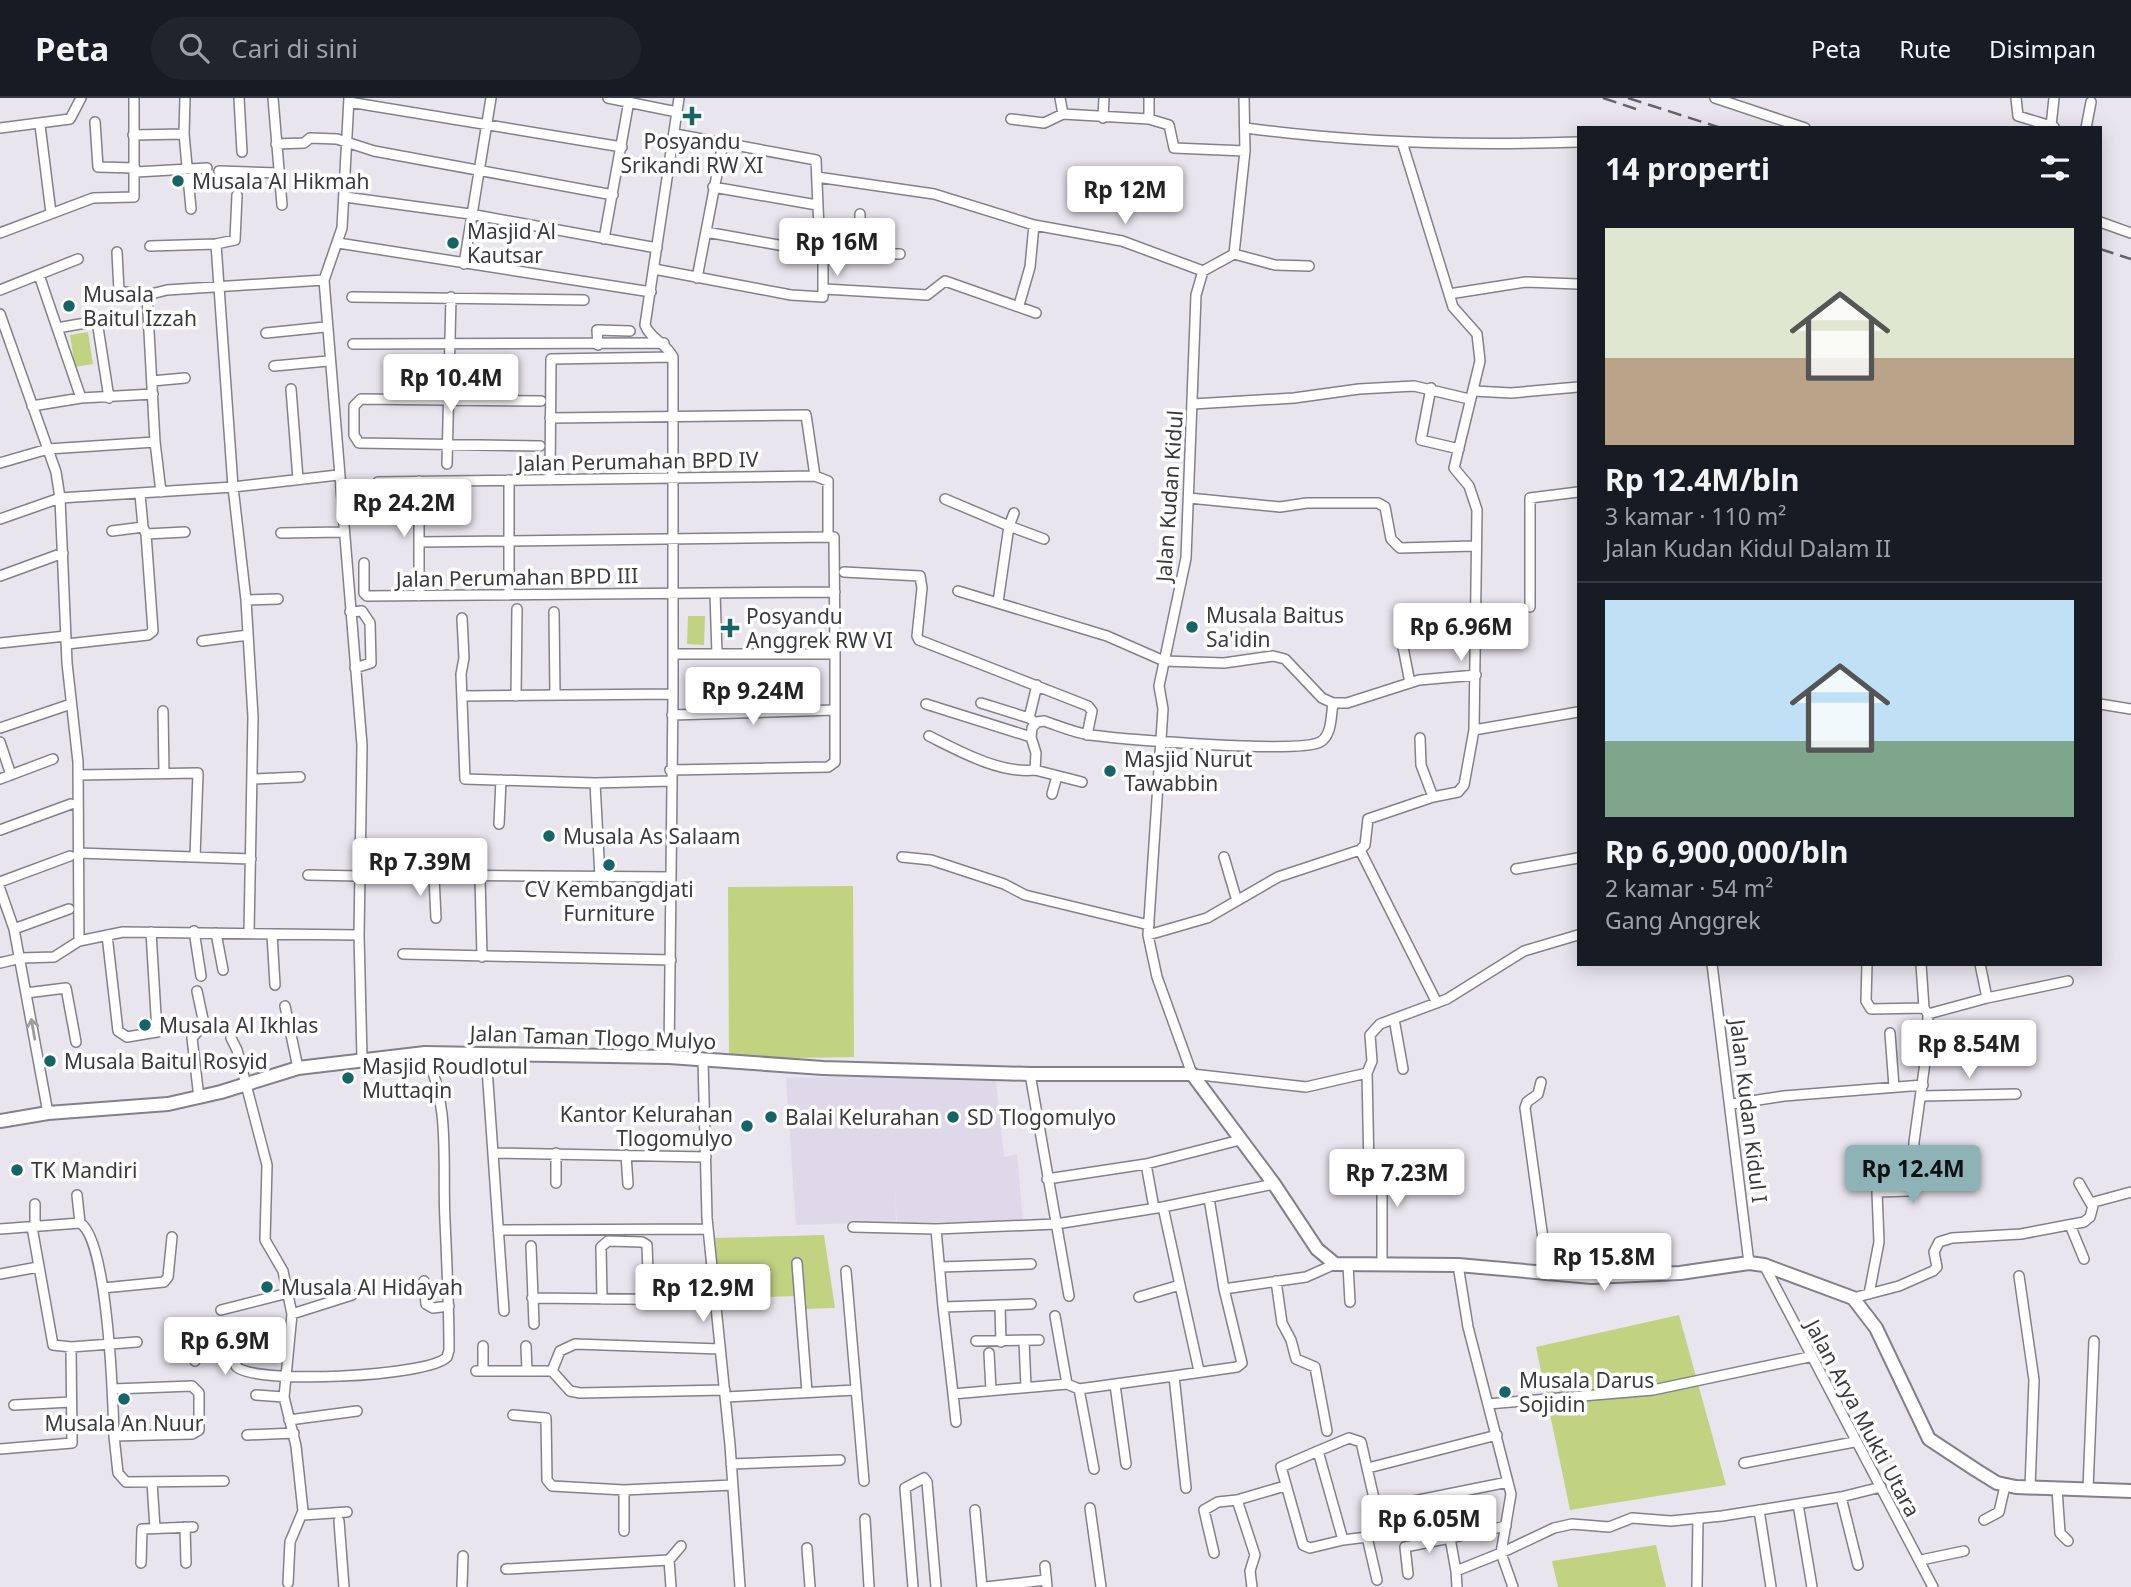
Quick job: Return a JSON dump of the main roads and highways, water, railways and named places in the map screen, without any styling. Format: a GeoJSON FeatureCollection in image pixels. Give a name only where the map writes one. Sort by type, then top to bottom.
{"type":"FeatureCollection","features":[{"type":"Feature","properties":{"kind":"railway"},"geometry":{"type":"LineString","coordinates":[[1603,98],[1636,109]]}},
{"type":"Feature","properties":{"kind":"railway"},"geometry":{"type":"LineString","coordinates":[[1628,98],[1715,126]]}},
{"type":"Feature","properties":{"kind":"railway"},"geometry":{"type":"LineString","coordinates":[[2102,250],[2131,259]]}},
{"type":"Feature","properties":{"kind":"place","name":"Posyandu Srikandi RW XI"},"geometry":{"type":"Point","coordinates":[692,116]}},
{"type":"Feature","properties":{"kind":"place","name":"Musala Al Hikmah"},"geometry":{"type":"Point","coordinates":[178,181]}},
{"type":"Feature","properties":{"kind":"place","name":"Masjid Al Kautsar"},"geometry":{"type":"Point","coordinates":[453,243]}},
{"type":"Feature","properties":{"kind":"place","name":"Musala Baitul Izzah"},"geometry":{"type":"Point","coordinates":[69,306]}},
{"type":"Feature","properties":{"kind":"place","name":"Musala Baitus Sa'idin"},"geometry":{"type":"Point","coordinates":[1192,627]}},
{"type":"Feature","properties":{"kind":"place","name":"Posyandu Anggrek RW VI"},"geometry":{"type":"Point","coordinates":[730,628]}},
{"type":"Feature","properties":{"kind":"place","name":"Masjid Nurut Tawabbin"},"geometry":{"type":"Point","coordinates":[1110,771]}},
{"type":"Feature","properties":{"kind":"place","name":"Musala As Salaam"},"geometry":{"type":"Point","coordinates":[549,836]}},
{"type":"Feature","properties":{"kind":"place","name":"CV Kembangdjati Furniture"},"geometry":{"type":"Point","coordinates":[609,865]}},
{"type":"Feature","properties":{"kind":"place","name":"Musala Al Ikhlas"},"geometry":{"type":"Point","coordinates":[145,1025]}},
{"type":"Feature","properties":{"kind":"place","name":"Musala Baitul Rosyid"},"geometry":{"type":"Point","coordinates":[50,1061]}},
{"type":"Feature","properties":{"kind":"place","name":"Masjid Roudlotul Muttaqin"},"geometry":{"type":"Point","coordinates":[348,1078]}},
{"type":"Feature","properties":{"kind":"place","name":"Balai Kelurahan"},"geometry":{"type":"Point","coordinates":[771,1117]}},
{"type":"Feature","properties":{"kind":"place","name":"SD Tlogomulyo"},"geometry":{"type":"Point","coordinates":[953,1117]}},
{"type":"Feature","properties":{"kind":"place","name":"Kantor Kelurahan Tlogomulyo"},"geometry":{"type":"Point","coordinates":[747,1126]}},
{"type":"Feature","properties":{"kind":"place","name":"TK Mandiri"},"geometry":{"type":"Point","coordinates":[17,1170]}},
{"type":"Feature","properties":{"kind":"place","name":"Musala Al Hidayah"},"geometry":{"type":"Point","coordinates":[267,1287]}},
{"type":"Feature","properties":{"kind":"place","name":"Musala Darus Sojidin"},"geometry":{"type":"Point","coordinates":[1505,1392]}},
{"type":"Feature","properties":{"kind":"place","name":"Musala An Nuur"},"geometry":{"type":"Point","coordinates":[124,1399]}}]}
